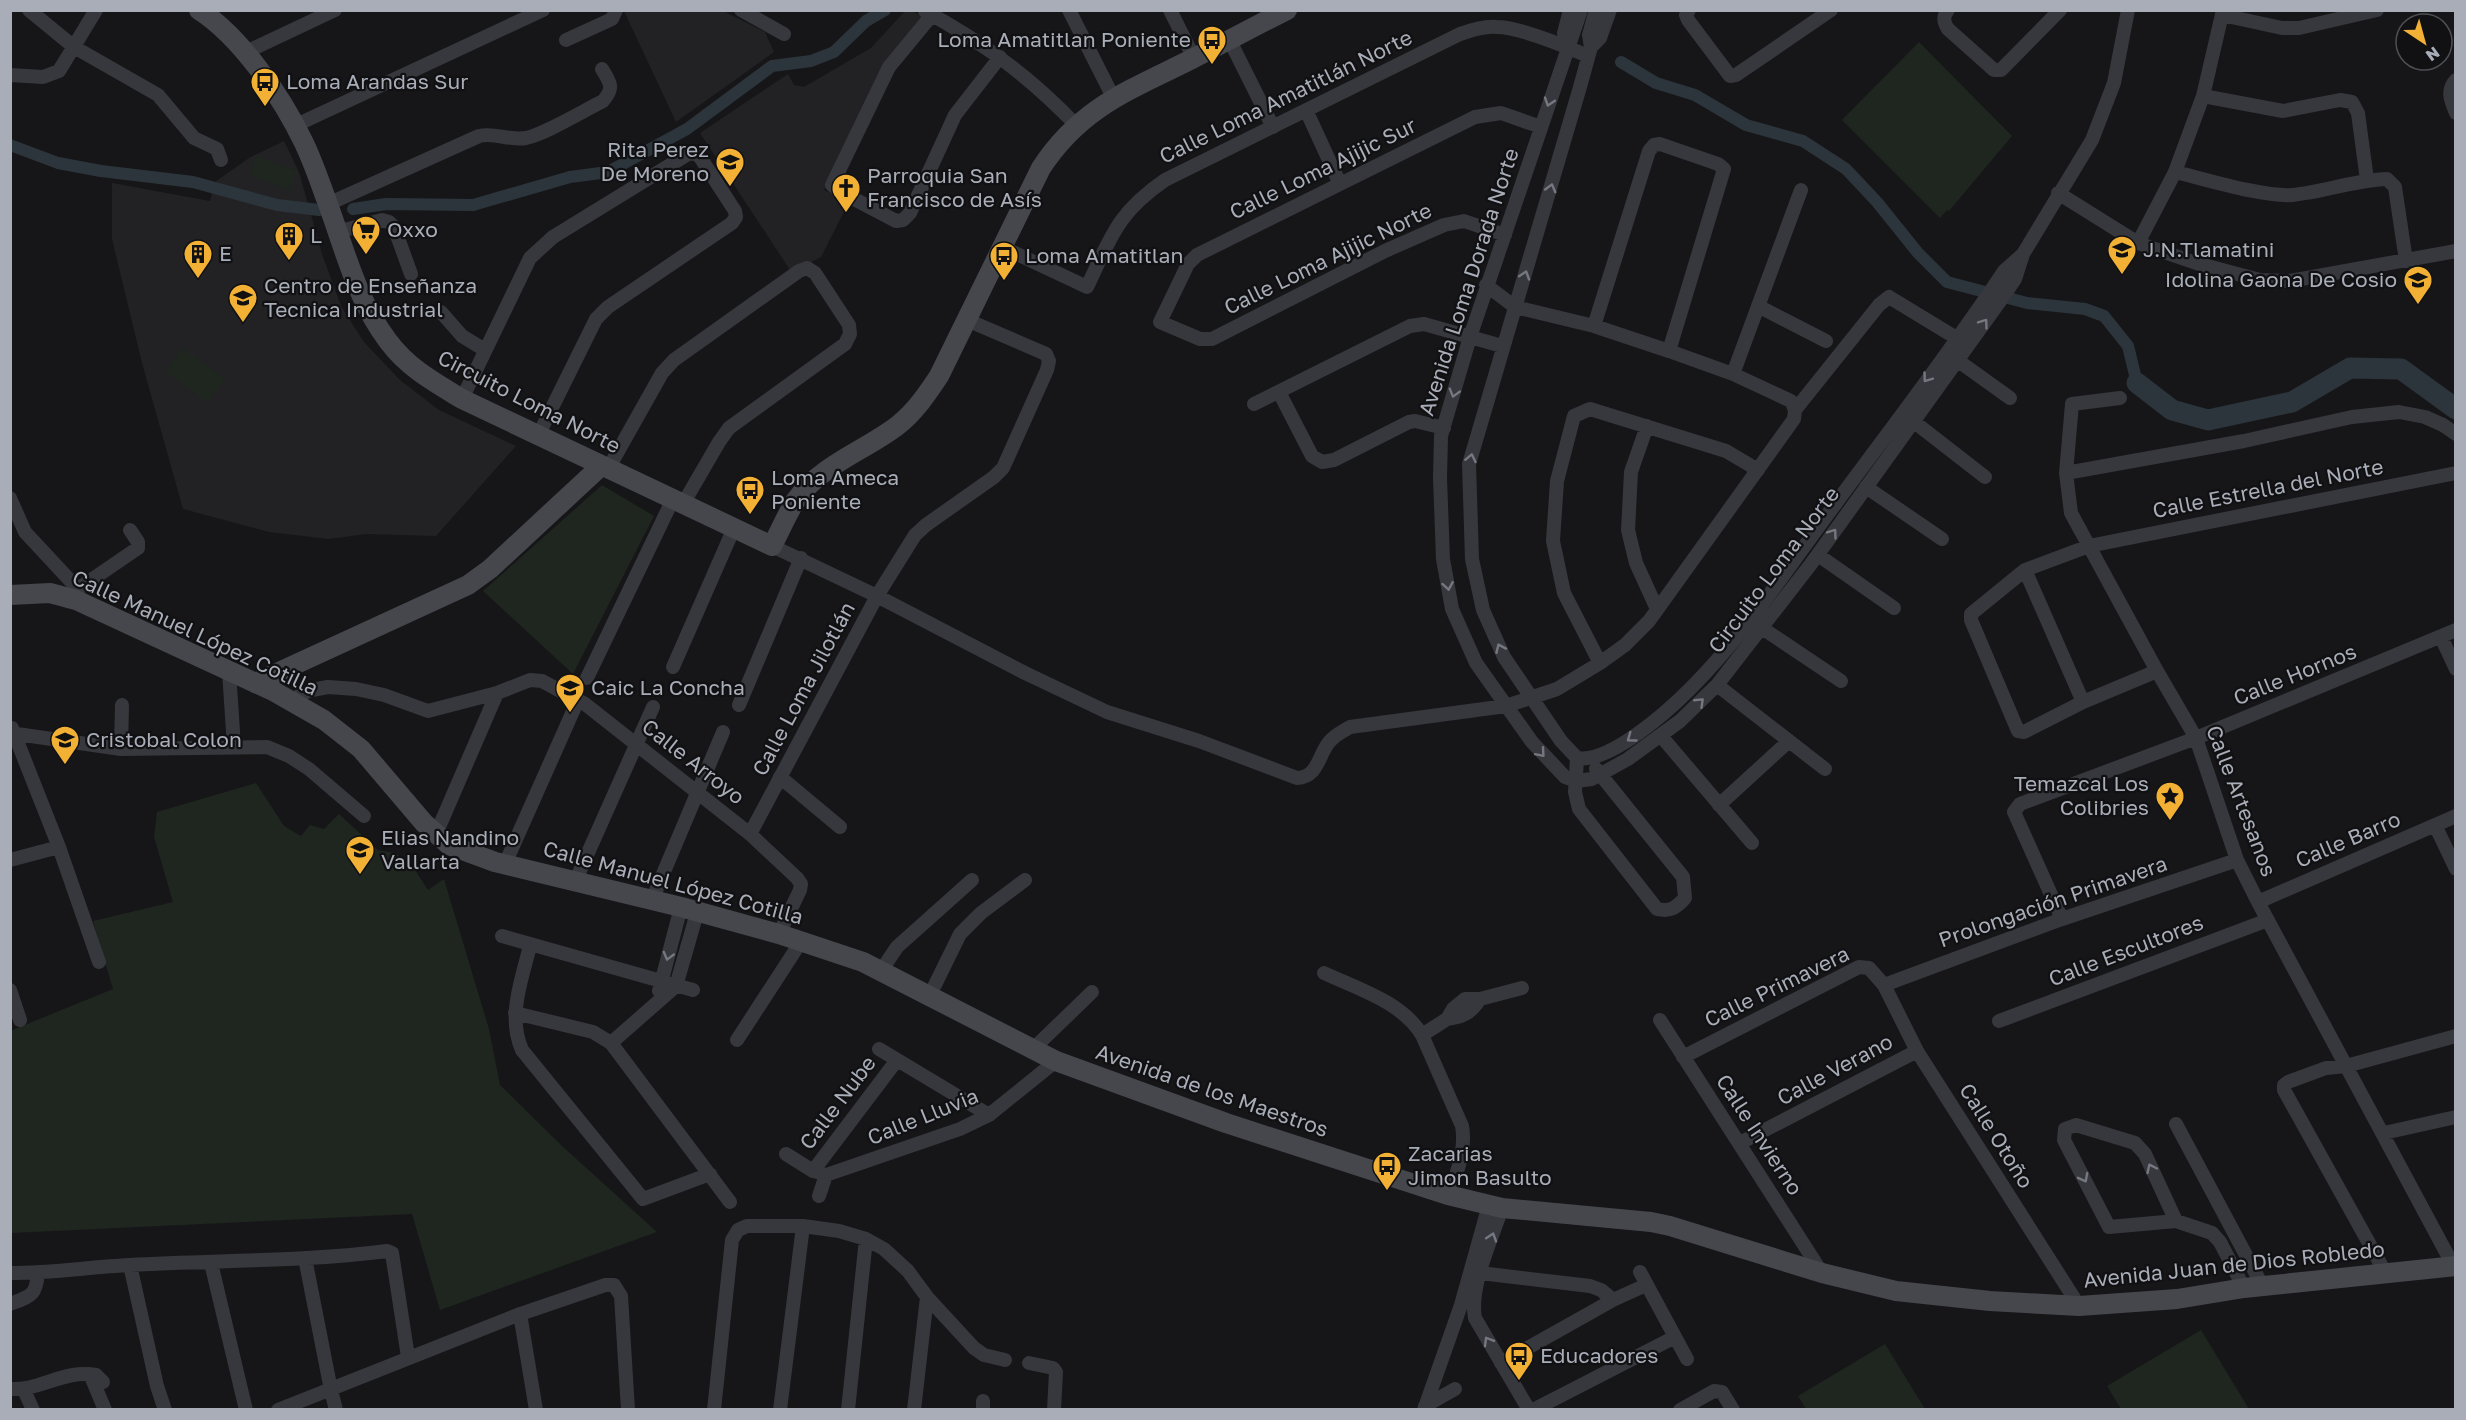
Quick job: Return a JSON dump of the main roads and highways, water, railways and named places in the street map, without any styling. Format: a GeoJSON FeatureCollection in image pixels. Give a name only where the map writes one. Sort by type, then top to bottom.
{"type":"FeatureCollection","features":[{"type":"Feature","properties":{"kind":"waterway"},"geometry":{"type":"LineString","coordinates":[[353,209],[386,204],[473,205],[570,177],[608,172],[687,129],[772,66],[811,61],[834,52],[866,21],[885,10]]}},
{"type":"Feature","properties":{"kind":"waterway"},"geometry":{"type":"LineString","coordinates":[[1621,62],[1656,83],[1695,95],[1746,125],[1803,141],[1846,169],[1877,202],[1918,253],[1947,282],[2027,303],[2085,309],[2104,316],[2128,346],[2137,383]]}},
{"type":"Feature","properties":{"kind":"waterway"},"geometry":{"type":"LineString","coordinates":[[10,145],[58,163],[101,171],[193,182],[277,205],[319,210]]}},
{"type":"Feature","properties":{"kind":"waterway"},"geometry":{"type":"LineString","coordinates":[[2137,383],[2172,410],[2208,420],[2292,402],[2350,368],[2401,369],[2456,409]]}},
{"type":"Feature","properties":{"kind":"place","name":"Loma Amatitlan Poniente"},"geometry":{"type":"Point","coordinates":[1212,66]}},
{"type":"Feature","properties":{"kind":"place","name":"Loma Arandas Sur"},"geometry":{"type":"Point","coordinates":[265,108]}},
{"type":"Feature","properties":{"kind":"place","name":"Rita Perez De Moreno"},"geometry":{"type":"Point","coordinates":[730,188]}},
{"type":"Feature","properties":{"kind":"place","name":"Parroquia San Francisco de Asís"},"geometry":{"type":"Point","coordinates":[846,214]}},
{"type":"Feature","properties":{"kind":"place","name":"Oxxo"},"geometry":{"type":"Point","coordinates":[366,256]}},
{"type":"Feature","properties":{"kind":"place","name":"L"},"geometry":{"type":"Point","coordinates":[289,262]}},
{"type":"Feature","properties":{"kind":"place","name":"J.N.Tlamatini"},"geometry":{"type":"Point","coordinates":[2122,276]}},
{"type":"Feature","properties":{"kind":"place","name":"E"},"geometry":{"type":"Point","coordinates":[198,280]}},
{"type":"Feature","properties":{"kind":"place","name":"Loma Amatitlan"},"geometry":{"type":"Point","coordinates":[1004,282]}},
{"type":"Feature","properties":{"kind":"place","name":"Idolina Gaona De Cosio"},"geometry":{"type":"Point","coordinates":[2418,306]}},
{"type":"Feature","properties":{"kind":"place","name":"Centro de Enseñanza Tecnica Industrial"},"geometry":{"type":"Point","coordinates":[243,324]}},
{"type":"Feature","properties":{"kind":"place","name":"Loma Ameca Poniente"},"geometry":{"type":"Point","coordinates":[750,516]}},
{"type":"Feature","properties":{"kind":"place","name":"Caic La Concha"},"geometry":{"type":"Point","coordinates":[570,714]}},
{"type":"Feature","properties":{"kind":"place","name":"Cristobal Colon"},"geometry":{"type":"Point","coordinates":[65,766]}},
{"type":"Feature","properties":{"kind":"place","name":"Temazcal Los Colibries"},"geometry":{"type":"Point","coordinates":[2170,822]}},
{"type":"Feature","properties":{"kind":"place","name":"Elias Nandino Vallarta"},"geometry":{"type":"Point","coordinates":[360,876]}},
{"type":"Feature","properties":{"kind":"place","name":"Zacarias Jimon Basulto"},"geometry":{"type":"Point","coordinates":[1387,1192]}},
{"type":"Feature","properties":{"kind":"place","name":"Educadores"},"geometry":{"type":"Point","coordinates":[1519,1382]}}]}
